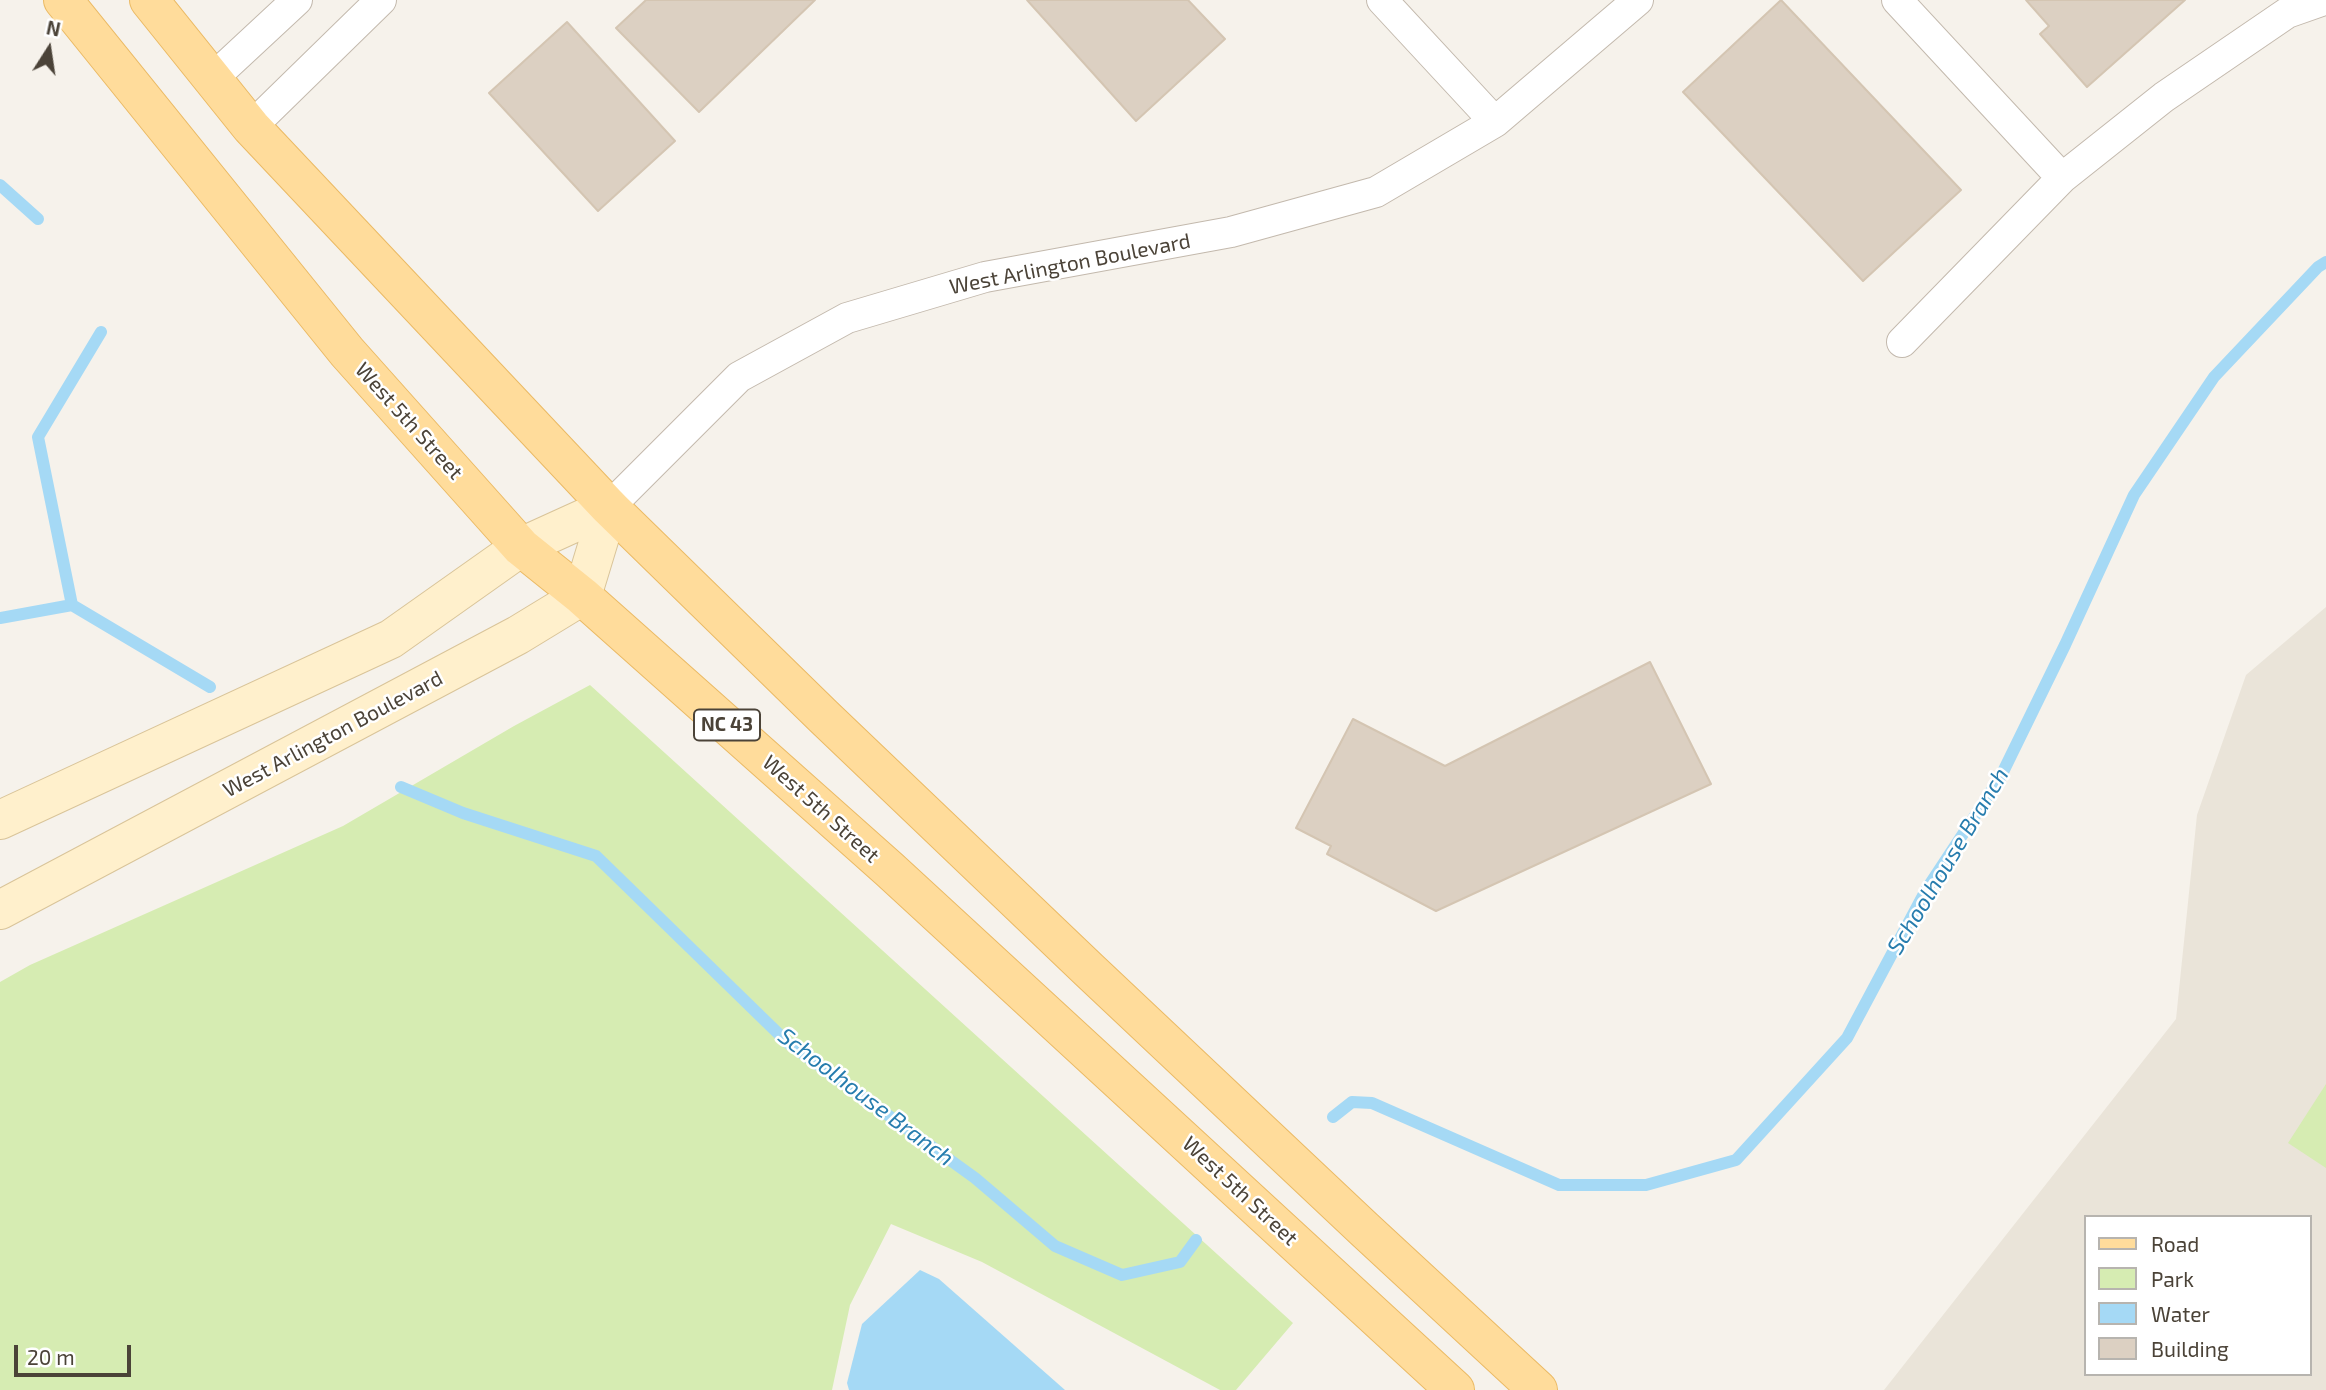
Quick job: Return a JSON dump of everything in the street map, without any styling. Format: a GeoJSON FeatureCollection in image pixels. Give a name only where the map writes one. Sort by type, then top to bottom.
{"type":"FeatureCollection","features":[{"type":"Feature","properties":{"kind":"main road","name":"West 5th Street"},"geometry":{"type":"LineString","coordinates":[[63,0],[347,352],[521,547],[582,596],[890,870],[1455,1390]]}},
{"type":"Feature","properties":{"kind":"main road"},"geometry":{"type":"LineString","coordinates":[[149,0],[251,127],[609,507],[1089,970],[1538,1390]]}},
{"type":"Feature","properties":{"kind":"main road","name":"West Arlington Boulevard"},"geometry":{"type":"LineString","coordinates":[[0,820],[391,639],[521,547],[609,507]]}},
{"type":"Feature","properties":{"kind":"main road","name":"West Arlington Boulevard"},"geometry":{"type":"LineString","coordinates":[[0,910],[518,635],[582,596],[609,507]]}},
{"type":"Feature","properties":{"kind":"street"},"geometry":{"type":"LineString","coordinates":[[212,79],[297,0]]}},
{"type":"Feature","properties":{"kind":"street"},"geometry":{"type":"LineString","coordinates":[[251,127],[381,0]]}},
{"type":"Feature","properties":{"kind":"street"},"geometry":{"type":"LineString","coordinates":[[1382,0],[1495,122]]}},
{"type":"Feature","properties":{"kind":"street","name":"West Arlington Boulevard"},"geometry":{"type":"LineString","coordinates":[[609,507],[739,377],[847,318],[985,277],[1231,232],[1376,192],[1495,122],[1638,0]]}},
{"type":"Feature","properties":{"kind":"street"},"geometry":{"type":"LineString","coordinates":[[1897,0],[2062,178]]}},
{"type":"Feature","properties":{"kind":"street"},"geometry":{"type":"LineString","coordinates":[[1902,342],[2062,178],[2164,97],[2275,21],[2287,13],[2325,0]]}},
{"type":"Feature","properties":{"kind":"shaded area"},"geometry":{"type":"Polygon","coordinates":[[[2326,607],[2326,1390],[1884,1390],[2176,1019],[2197,815],[2246,675],[2326,607]]]}},
{"type":"Feature","properties":{"kind":"green space"},"geometry":{"type":"Polygon","coordinates":[[[590,685],[1293,1323],[1236,1390],[1220,1390],[982,1262],[891,1224],[850,1305],[832,1390],[0,1390],[0,982],[30,965],[343,826],[590,685]]]}},
{"type":"Feature","properties":{"kind":"green space"},"geometry":{"type":"Polygon","coordinates":[[[2326,1084],[2326,1168],[2288,1143],[2326,1084]]]}},
{"type":"Feature","properties":{"kind":"water"},"geometry":{"type":"Polygon","coordinates":[[[920,1270],[939,1279],[1065,1390],[849,1390],[847,1383],[862,1324],[920,1270]]]}},
{"type":"Feature","properties":{"kind":"building"},"geometry":{"type":"Polygon","coordinates":[[[646,0],[815,0],[699,112],[616,28],[646,0]]]}},
{"type":"Feature","properties":{"kind":"building"},"geometry":{"type":"Polygon","coordinates":[[[1027,0],[1188,0],[1225,39],[1136,121],[1027,0]]]}},
{"type":"Feature","properties":{"kind":"building"},"geometry":{"type":"Polygon","coordinates":[[[1781,0],[1961,190],[1863,281],[1683,92],[1781,0]]]}},
{"type":"Feature","properties":{"kind":"building"},"geometry":{"type":"Polygon","coordinates":[[[2026,0],[2185,0],[2087,87],[2040,34],[2049,26],[2026,0]]]}},
{"type":"Feature","properties":{"kind":"building"},"geometry":{"type":"Polygon","coordinates":[[[567,22],[675,141],[598,211],[489,93],[567,22]]]}},
{"type":"Feature","properties":{"kind":"building"},"geometry":{"type":"Polygon","coordinates":[[[1650,662],[1711,784],[1436,911],[1327,854],[1331,846],[1296,828],[1353,719],[1445,766],[1650,662]]]}},
{"type":"Feature","properties":{"kind":"waterway","name":"Schoolhouse Branch"},"geometry":{"type":"LineString","coordinates":[[0,185],[38,219]]}},
{"type":"Feature","properties":{"kind":"waterway","name":"Schoolhouse Branch"},"geometry":{"type":"LineString","coordinates":[[1333,1117],[1352,1102],[1372,1103],[1559,1185],[1646,1185],[1736,1160],[1847,1038],[1926,890],[2000,778],[2134,495],[2214,377],[2318,267],[2326,262]]}},
{"type":"Feature","properties":{"kind":"waterway","name":"Schoolhouse Branch"},"geometry":{"type":"LineString","coordinates":[[101,332],[38,437],[72,605],[210,687]]}},
{"type":"Feature","properties":{"kind":"waterway"},"geometry":{"type":"LineString","coordinates":[[0,618],[72,605]]}},
{"type":"Feature","properties":{"kind":"waterway","name":"Schoolhouse Branch"},"geometry":{"type":"LineString","coordinates":[[401,787],[463,813],[596,856],[788,1043],[975,1178],[1055,1246],[1122,1275],[1180,1262],[1196,1240]]}}]}
